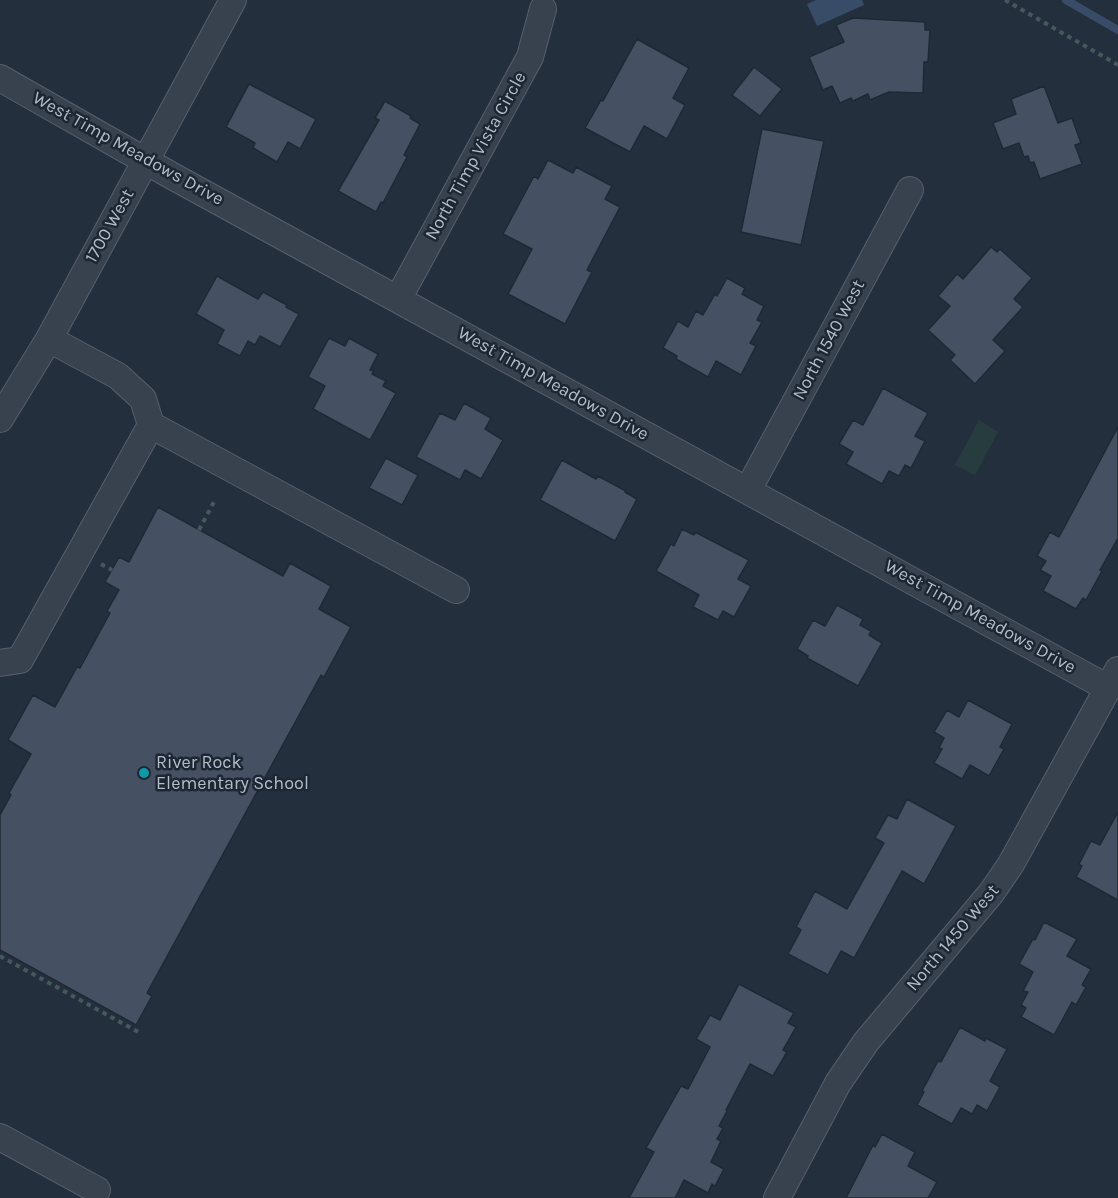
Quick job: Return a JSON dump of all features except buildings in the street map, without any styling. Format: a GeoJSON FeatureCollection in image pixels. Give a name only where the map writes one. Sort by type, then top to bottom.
{"type":"FeatureCollection","features":[{"type":"Feature","properties":{"kind":"street","name":"1700 West"},"geometry":{"type":"LineString","coordinates":[[0,418],[49,339],[233,0]]}},
{"type":"Feature","properties":{"kind":"street","name":"North Timp Vista Circle"},"geometry":{"type":"LineString","coordinates":[[398,299],[530,57],[543,9]]}},
{"type":"Feature","properties":{"kind":"street","name":"West Timp Meadows Drive"},"geometry":{"type":"LineString","coordinates":[[0,78],[146,161],[748,490],[1113,679]]}},
{"type":"Feature","properties":{"kind":"street","name":"North 1540 West"},"geometry":{"type":"LineString","coordinates":[[748,490],[910,190]]}},
{"type":"Feature","properties":{"kind":"street"},"geometry":{"type":"LineString","coordinates":[[49,339],[118,376],[143,399],[151,425],[456,590]]}},
{"type":"Feature","properties":{"kind":"street"},"geometry":{"type":"LineString","coordinates":[[0,663],[20,660],[151,425]]}},
{"type":"Feature","properties":{"kind":"street","name":"North 1450 West"},"geometry":{"type":"LineString","coordinates":[[777,1198],[838,1083],[866,1042],[992,892],[1011,864],[1113,679]]}},
{"type":"Feature","properties":{"kind":"street"},"geometry":{"type":"LineString","coordinates":[[0,1137],[97,1190]]}},
{"type":"Feature","properties":{"kind":"path"},"geometry":{"type":"LineString","coordinates":[[1005,0],[1118,65]]}},
{"type":"Feature","properties":{"kind":"path"},"geometry":{"type":"LineString","coordinates":[[200,530],[215,500]]}},
{"type":"Feature","properties":{"kind":"path"},"geometry":{"type":"LineString","coordinates":[[101,563],[112,570]]}},
{"type":"Feature","properties":{"kind":"path"},"geometry":{"type":"LineString","coordinates":[[0,956],[142,1034]]}},
{"type":"Feature","properties":{"kind":"green space"},"geometry":{"type":"Polygon","coordinates":[[[979,420],[998,432],[975,475],[955,465],[979,420]]]}},
{"type":"Feature","properties":{"kind":"water"},"geometry":{"type":"Polygon","coordinates":[[[816,0],[862,0],[864,5],[817,26],[807,4],[816,0]]]}},
{"type":"Feature","properties":{"kind":"waterway"},"geometry":{"type":"LineString","coordinates":[[1066,0],[1118,30]]}},
{"type":"Feature","properties":{"kind":"place","name":"River Rock Elementary School"},"geometry":{"type":"Point","coordinates":[144,773]}}]}
